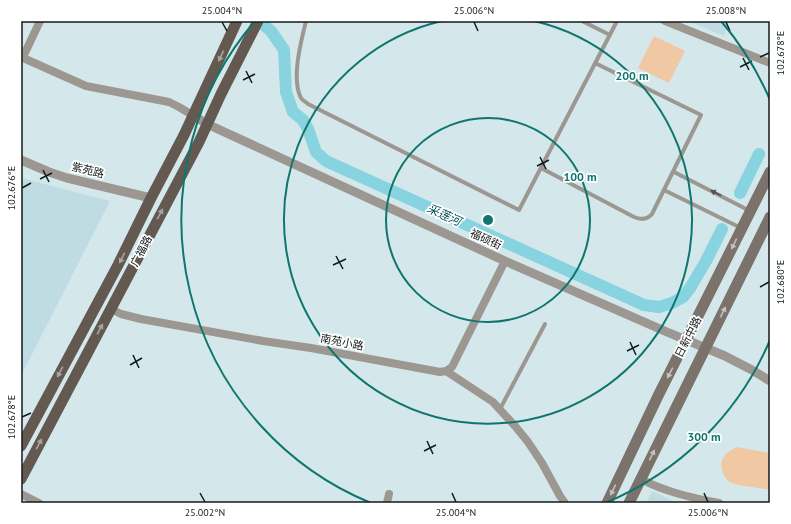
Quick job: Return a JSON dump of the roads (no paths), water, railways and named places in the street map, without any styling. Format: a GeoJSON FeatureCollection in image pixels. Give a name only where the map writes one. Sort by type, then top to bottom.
{"type":"FeatureCollection","features":[{"type":"Feature","properties":{"kind":"main road","name":"广福路"},"geometry":{"type":"LineString","coordinates":[[21,446],[118,265],[194,116],[237,21]]}},
{"type":"Feature","properties":{"kind":"main road","name":"广福路"},"geometry":{"type":"LineString","coordinates":[[21,479],[198,142],[256,26]]}},
{"type":"Feature","properties":{"kind":"main road","name":"日新中路"},"geometry":{"type":"LineString","coordinates":[[607,503],[658,396],[770,172]]}},
{"type":"Feature","properties":{"kind":"main road","name":"日新中路"},"geometry":{"type":"LineString","coordinates":[[629,503],[770,217]]}},
{"type":"Feature","properties":{"kind":"street"},"geometry":{"type":"LineString","coordinates":[[40,21],[22,57],[86,86],[169,102],[194,116]]}},
{"type":"Feature","properties":{"kind":"street"},"geometry":{"type":"LineString","coordinates":[[665,21],[770,63]]}},
{"type":"Feature","properties":{"kind":"street","name":"福硕街"},"geometry":{"type":"LineString","coordinates":[[194,116],[207,124],[505,261],[706,347],[752,370],[770,381]]}},
{"type":"Feature","properties":{"kind":"street","name":"紫苑路"},"geometry":{"type":"LineString","coordinates":[[21,160],[67,178],[151,198]]}},
{"type":"Feature","properties":{"kind":"street"},"geometry":{"type":"LineString","coordinates":[[505,261],[456,362],[446,371],[493,402],[500,409],[528,442],[565,503]]}},
{"type":"Feature","properties":{"kind":"street","name":"南苑小路"},"geometry":{"type":"LineString","coordinates":[[110,309],[120,314],[141,319],[440,372],[446,371]]}},
{"type":"Feature","properties":{"kind":"street"},"geometry":{"type":"LineString","coordinates":[[641,479],[651,485],[664,489],[719,503]]}},
{"type":"Feature","properties":{"kind":"street"},"geometry":{"type":"LineString","coordinates":[[21,494],[39,503]]}},
{"type":"Feature","properties":{"kind":"street"},"geometry":{"type":"LineString","coordinates":[[387,503],[389,494]]}},
{"type":"Feature","properties":{"kind":"lane"},"geometry":{"type":"LineString","coordinates":[[306,21],[296,69],[298,88],[302,99],[308,104],[519,210],[617,21]]}},
{"type":"Feature","properties":{"kind":"lane"},"geometry":{"type":"LineString","coordinates":[[582,21],[610,35]]}},
{"type":"Feature","properties":{"kind":"lane"},"geometry":{"type":"LineString","coordinates":[[541,168],[641,220],[646,219],[652,214],[674,172],[701,115],[595,63]]}},
{"type":"Feature","properties":{"kind":"lane"},"geometry":{"type":"LineString","coordinates":[[674,172],[751,211]]}},
{"type":"Feature","properties":{"kind":"lane"},"geometry":{"type":"LineString","coordinates":[[664,190],[742,229]]}},
{"type":"Feature","properties":{"kind":"lane"},"geometry":{"type":"LineString","coordinates":[[500,409],[545,324]]}},
{"type":"Feature","properties":{"kind":"waterway","name":"采莲河"},"geometry":{"type":"LineString","coordinates":[[259,21],[271,31],[284,50],[286,92],[293,112],[303,120],[308,129],[316,152],[326,161],[644,305],[659,307],[672,303],[683,297],[706,261],[722,229]]}},
{"type":"Feature","properties":{"kind":"waterway","name":"采莲河"},"geometry":{"type":"LineString","coordinates":[[740,193],[759,154]]}}]}
